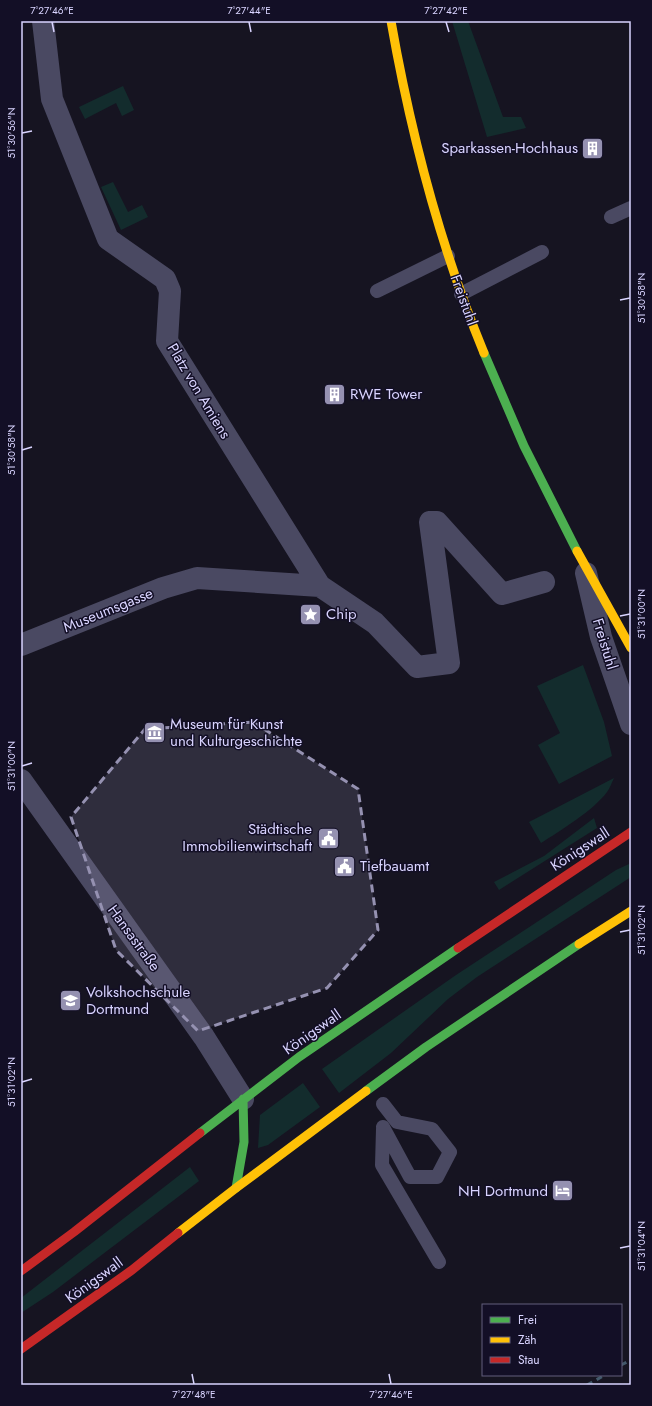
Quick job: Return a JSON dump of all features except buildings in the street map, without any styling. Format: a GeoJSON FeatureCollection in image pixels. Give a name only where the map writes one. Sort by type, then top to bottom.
{"type":"FeatureCollection","features":[{"type":"Feature","properties":{"kind":"main road","name":"Freistuhl"},"geometry":{"type":"LineString","coordinates":[[391,21],[397,63],[423,173],[461,294],[493,376],[532,462],[584,564],[631,648]]}},
{"type":"Feature","properties":{"kind":"main road","name":"Königswall"},"geometry":{"type":"LineString","coordinates":[[21,1271],[74,1232],[243,1098],[426,968],[631,832]]}},
{"type":"Feature","properties":{"kind":"main road","name":"Königswall"},"geometry":{"type":"LineString","coordinates":[[21,1349],[132,1270],[236,1188],[372,1086],[473,1015],[631,911]]}},
{"type":"Feature","properties":{"kind":"main road"},"geometry":{"type":"LineString","coordinates":[[236,1188],[244,1142],[243,1098]]}},
{"type":"Feature","properties":{"kind":"street","name":"Platz von Amiens"},"geometry":{"type":"LineString","coordinates":[[43,21],[52,99],[108,238],[165,280],[170,291],[167,341],[320,586],[375,623],[416,667],[449,663],[430,522],[437,522],[502,594],[544,582]]}},
{"type":"Feature","properties":{"kind":"street","name":"Freistuhl"},"geometry":{"type":"LineString","coordinates":[[584,564],[601,637],[631,724]]}},
{"type":"Feature","properties":{"kind":"street","name":"Museumsgasse"},"geometry":{"type":"LineString","coordinates":[[21,645],[163,588],[197,578],[320,586]]}},
{"type":"Feature","properties":{"kind":"street","name":"Hansastraße"},"geometry":{"type":"LineString","coordinates":[[21,780],[204,1037],[243,1098]]}},
{"type":"Feature","properties":{"kind":"lane"},"geometry":{"type":"LineString","coordinates":[[611,217],[631,208]]}},
{"type":"Feature","properties":{"kind":"lane"},"geometry":{"type":"LineString","coordinates":[[461,294],[542,252]]}},
{"type":"Feature","properties":{"kind":"lane"},"geometry":{"type":"LineString","coordinates":[[377,292],[448,256]]}},
{"type":"Feature","properties":{"kind":"lane"},"geometry":{"type":"LineString","coordinates":[[372,1086],[383,1104],[397,1122],[432,1129],[450,1152],[437,1177],[410,1177],[383,1128]]}},
{"type":"Feature","properties":{"kind":"lane"},"geometry":{"type":"LineString","coordinates":[[383,1104],[382,1165],[439,1262]]}},
{"type":"Feature","properties":{"kind":"highlighted area"},"geometry":{"type":"Polygon","coordinates":[[[253,722],[358,789],[378,930],[327,988],[198,1031],[116,950],[71,817],[145,729],[253,722]]]}},
{"type":"Feature","properties":{"kind":"green space"},"geometry":{"type":"Polygon","coordinates":[[[452,21],[468,21],[503,117],[521,117],[526,128],[487,137],[452,21]]]}},
{"type":"Feature","properties":{"kind":"green space"},"geometry":{"type":"Polygon","coordinates":[[[123,86],[134,110],[122,116],[116,103],[85,119],[79,107],[123,86]]]}},
{"type":"Feature","properties":{"kind":"green space"},"geometry":{"type":"Polygon","coordinates":[[[113,182],[128,212],[142,205],[148,217],[121,230],[101,187],[113,182]]]}},
{"type":"Feature","properties":{"kind":"green space"},"geometry":{"type":"Polygon","coordinates":[[[583,665],[604,722],[612,756],[559,784],[538,745],[560,733],[537,686],[583,665]]]}},
{"type":"Feature","properties":{"kind":"green space"},"geometry":{"type":"Polygon","coordinates":[[[614,778],[607,792],[594,806],[541,843],[529,822],[614,778]]]}},
{"type":"Feature","properties":{"kind":"green space"},"geometry":{"type":"Polygon","coordinates":[[[594,818],[597,828],[499,890],[494,882],[544,856],[594,818]]]}},
{"type":"Feature","properties":{"kind":"green space"},"geometry":{"type":"Polygon","coordinates":[[[629,864],[631,865],[631,877],[477,977],[448,999],[391,1053],[339,1093],[322,1069],[456,975],[616,870],[629,864]]]}},
{"type":"Feature","properties":{"kind":"green space"},"geometry":{"type":"Polygon","coordinates":[[[303,1083],[320,1107],[268,1145],[258,1148],[260,1115],[303,1083]]]}},
{"type":"Feature","properties":{"kind":"green space"},"geometry":{"type":"Polygon","coordinates":[[[190,1167],[199,1181],[53,1292],[21,1313],[21,1298],[190,1167]]]}},
{"type":"Feature","properties":{"kind":"railway"},"geometry":{"type":"LineString","coordinates":[[622,1364],[631,1360]]}},
{"type":"Feature","properties":{"kind":"railway"},"geometry":{"type":"LineString","coordinates":[[587,1385],[603,1376]]}},
{"type":"Feature","properties":{"kind":"traffic: fast"},"geometry":{"type":"LineString","coordinates":[[484,353],[524,446],[577,551]]}},
{"type":"Feature","properties":{"kind":"traffic: fast"},"geometry":{"type":"LineString","coordinates":[[366,1091],[426,1047],[579,944]]}},
{"type":"Feature","properties":{"kind":"traffic: fast"},"geometry":{"type":"LineString","coordinates":[[200,1133],[299,1057],[458,948]]}},
{"type":"Feature","properties":{"kind":"traffic: fast"},"geometry":{"type":"LineString","coordinates":[[236,1188],[244,1142],[243,1099]]}},
{"type":"Feature","properties":{"kind":"traffic: slow"},"geometry":{"type":"LineString","coordinates":[[391,21],[408,106],[428,190],[468,313],[484,353]]}},
{"type":"Feature","properties":{"kind":"traffic: slow"},"geometry":{"type":"LineString","coordinates":[[577,551],[631,648]]}},
{"type":"Feature","properties":{"kind":"traffic: slow"},"geometry":{"type":"LineString","coordinates":[[579,944],[631,911]]}},
{"type":"Feature","properties":{"kind":"traffic: slow"},"geometry":{"type":"LineString","coordinates":[[178,1233],[366,1091]]}},
{"type":"Feature","properties":{"kind":"traffic: jam"},"geometry":{"type":"LineString","coordinates":[[458,948],[631,832]]}},
{"type":"Feature","properties":{"kind":"traffic: jam"},"geometry":{"type":"LineString","coordinates":[[21,1271],[74,1232],[200,1133]]}},
{"type":"Feature","properties":{"kind":"traffic: jam"},"geometry":{"type":"LineString","coordinates":[[21,1349],[132,1270],[178,1233]]}},
{"type":"Feature","properties":{"kind":"place","name":"Sparkassen-Hochhaus"},"geometry":{"type":"Point","coordinates":[593,148]}},
{"type":"Feature","properties":{"kind":"place","name":"RWE Tower"},"geometry":{"type":"Point","coordinates":[334,394]}},
{"type":"Feature","properties":{"kind":"place","name":"Chip"},"geometry":{"type":"Point","coordinates":[310,614]}},
{"type":"Feature","properties":{"kind":"place","name":"Museum für Kunst und Kulturgeschichte"},"geometry":{"type":"Point","coordinates":[154,733]}},
{"type":"Feature","properties":{"kind":"place","name":"Städtische Immobilienwirtschaft"},"geometry":{"type":"Point","coordinates":[328,838]}},
{"type":"Feature","properties":{"kind":"place","name":"Tiefbauamt"},"geometry":{"type":"Point","coordinates":[345,866]}},
{"type":"Feature","properties":{"kind":"place","name":"Volkshochschule Dortmund"},"geometry":{"type":"Point","coordinates":[71,1001]}},
{"type":"Feature","properties":{"kind":"place","name":"NH Dortmund"},"geometry":{"type":"Point","coordinates":[563,1191]}}]}
